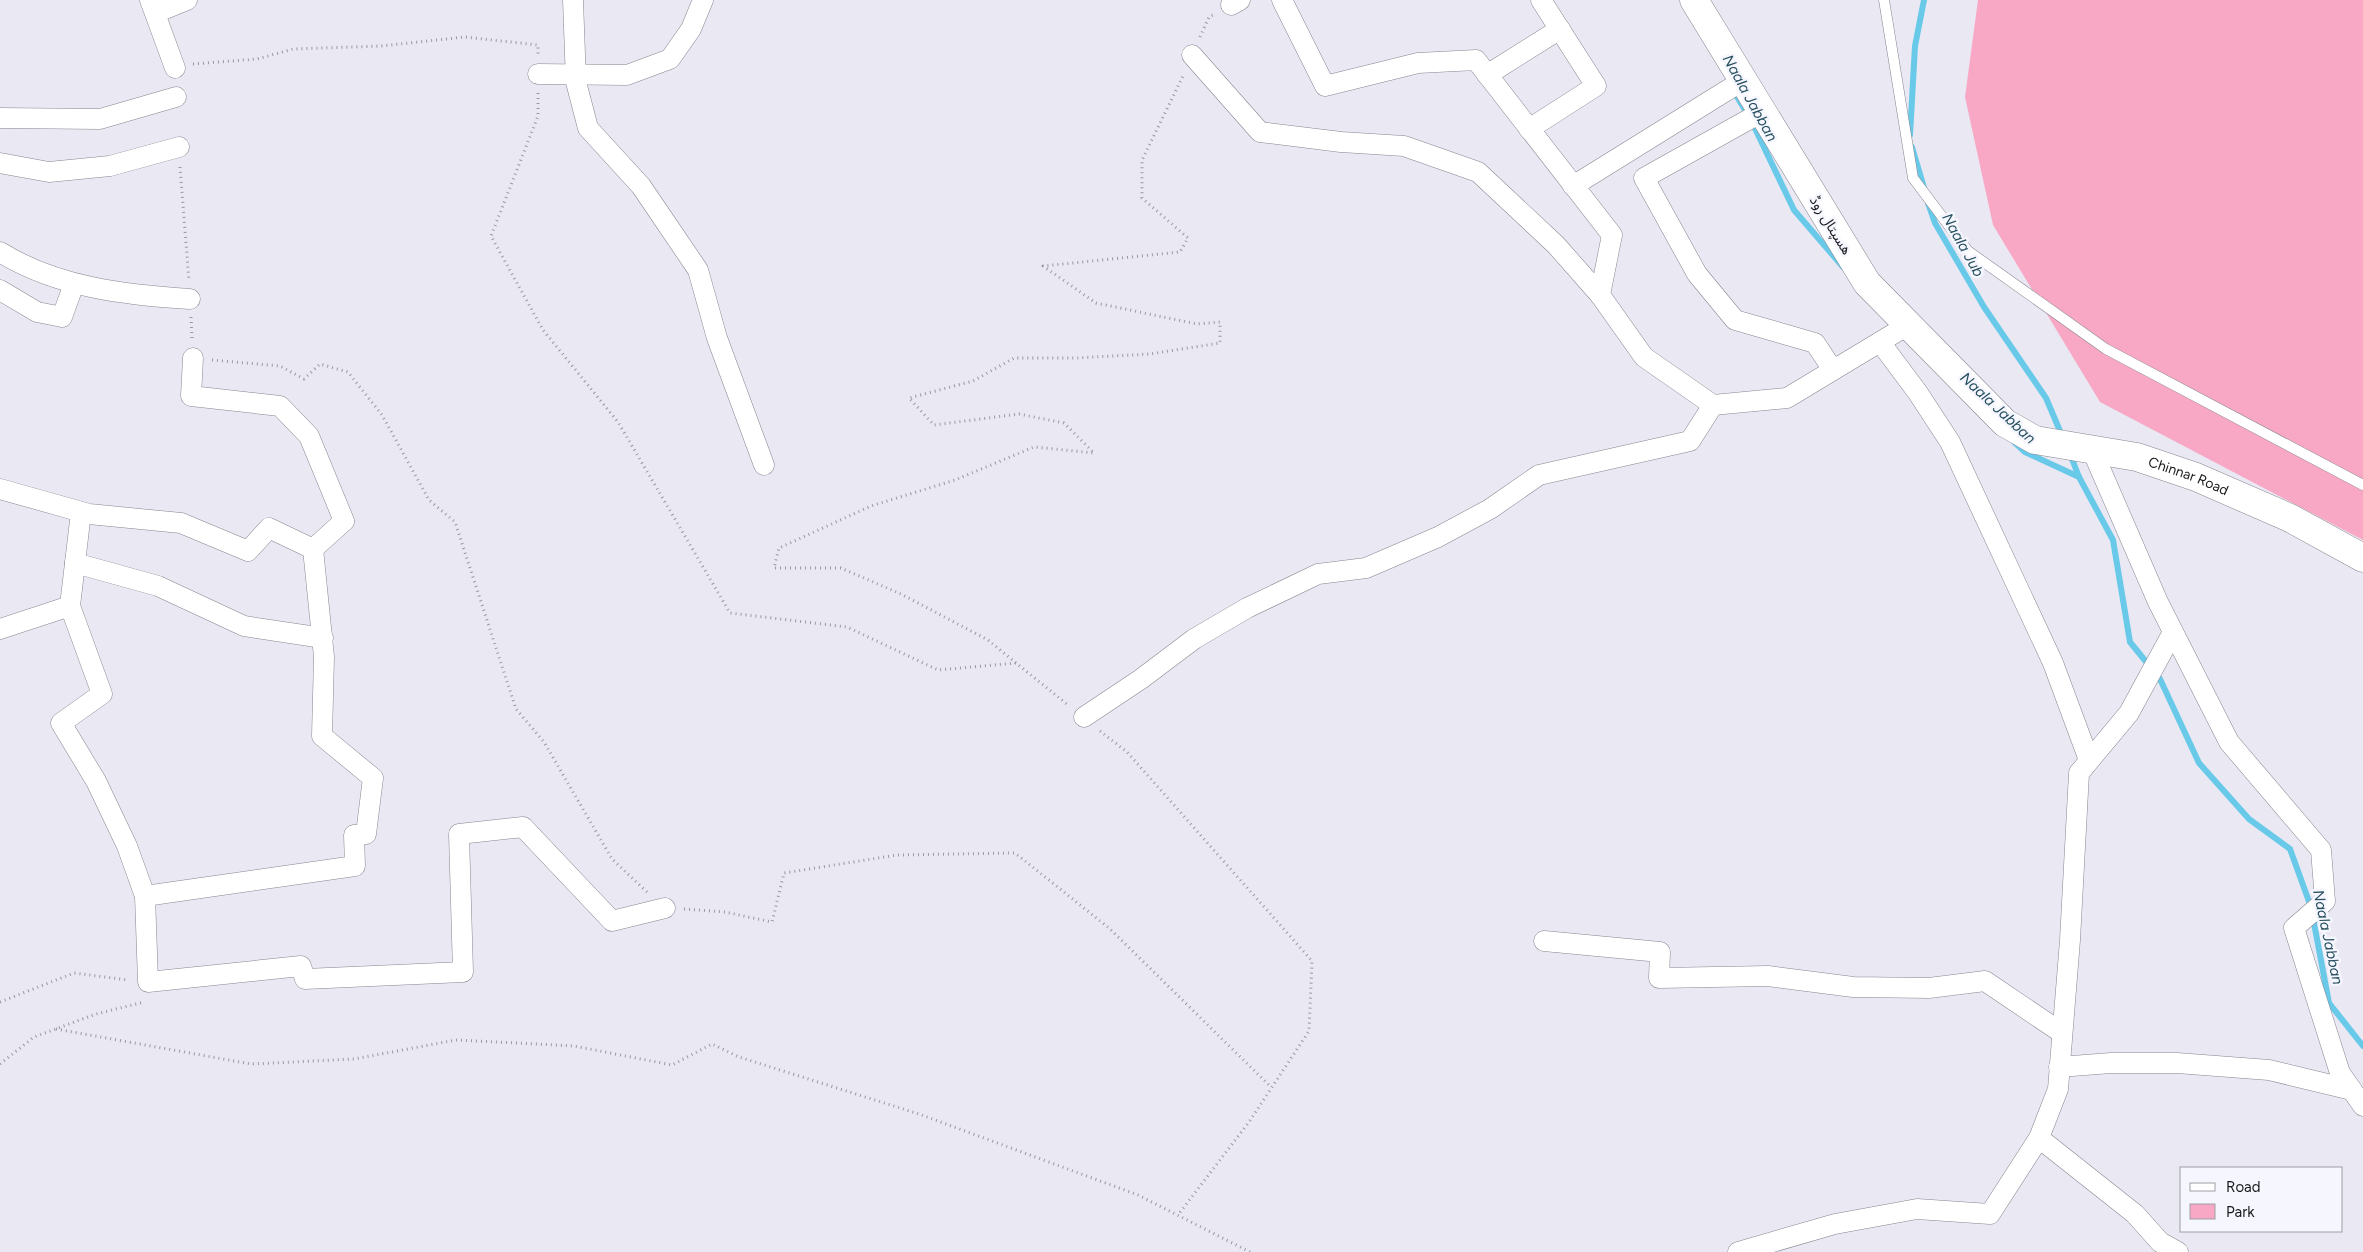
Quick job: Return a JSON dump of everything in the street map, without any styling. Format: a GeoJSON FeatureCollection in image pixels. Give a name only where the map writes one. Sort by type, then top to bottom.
{"type":"FeatureCollection","features":[{"type":"Feature","properties":{"kind":"main road","name":"ھسپتال روڈ"},"geometry":{"type":"LineString","coordinates":[[1694,0],[1735,85],[1754,117],[1867,283],[2005,423]]}},
{"type":"Feature","properties":{"kind":"main road","name":"Chinnar Road"},"geometry":{"type":"LineString","coordinates":[[2005,423],[2035,440],[2137,457],[2196,477],[2290,518],[2363,558]]}},
{"type":"Feature","properties":{"kind":"street"},"geometry":{"type":"LineString","coordinates":[[174,68],[152,6],[187,0]]}},
{"type":"Feature","properties":{"kind":"street"},"geometry":{"type":"LineString","coordinates":[[573,0],[576,75],[588,128],[641,186],[698,270],[716,338],[764,465]]}},
{"type":"Feature","properties":{"kind":"street"},"geometry":{"type":"LineString","coordinates":[[538,74],[627,75],[670,59],[691,28],[702,0]]}},
{"type":"Feature","properties":{"kind":"street"},"geometry":{"type":"LineString","coordinates":[[1282,0],[1326,86],[1418,63],[1476,60],[1612,236],[1600,295]]}},
{"type":"Feature","properties":{"kind":"street"},"geometry":{"type":"LineString","coordinates":[[1529,128],[1596,86],[1541,0]]}},
{"type":"Feature","properties":{"kind":"street"},"geometry":{"type":"LineString","coordinates":[[1487,75],[1560,29]]}},
{"type":"Feature","properties":{"kind":"street"},"geometry":{"type":"LineString","coordinates":[[1192,55],[1260,132],[1341,142],[1404,146],[1478,172],[1556,245],[1600,295],[1644,357],[1713,405],[1788,398],[1908,325]]}},
{"type":"Feature","properties":{"kind":"street"},"geometry":{"type":"LineString","coordinates":[[1574,186],[1735,85]]}},
{"type":"Feature","properties":{"kind":"street"},"geometry":{"type":"LineString","coordinates":[[0,118],[100,119],[176,97]]}},
{"type":"Feature","properties":{"kind":"street"},"geometry":{"type":"LineString","coordinates":[[1754,117],[1644,178],[1697,274],[1735,320],[1815,343],[1834,370]]}},
{"type":"Feature","properties":{"kind":"street"},"geometry":{"type":"LineString","coordinates":[[0,163],[48,172],[110,166],[179,147]]}},
{"type":"Feature","properties":{"kind":"street"},"geometry":{"type":"LineString","coordinates":[[0,252],[74,284],[150,297],[190,299]]}},
{"type":"Feature","properties":{"kind":"street"},"geometry":{"type":"LineString","coordinates":[[0,290],[37,312],[62,317],[74,284]]}},
{"type":"Feature","properties":{"kind":"street"},"geometry":{"type":"LineString","coordinates":[[1880,342],[1950,442],[2053,663],[2090,760]]}},
{"type":"Feature","properties":{"kind":"street"},"geometry":{"type":"LineString","coordinates":[[193,358],[191,396],[280,406],[308,436],[344,521],[313,549]]}},
{"type":"Feature","properties":{"kind":"street"},"geometry":{"type":"LineString","coordinates":[[1084,717],[1141,679],[1194,639],[1247,608],[1318,574],[1366,568],[1438,537],[1490,509],[1539,475],[1690,441],[1713,405]]}},
{"type":"Feature","properties":{"kind":"street"},"geometry":{"type":"LineString","coordinates":[[2092,450],[2172,632],[2229,742],[2321,850],[2325,901],[2294,928],[2340,1073],[2363,1106]]}},
{"type":"Feature","properties":{"kind":"street"},"geometry":{"type":"LineString","coordinates":[[0,488],[81,512],[181,522],[248,551],[269,528],[313,549]]}},
{"type":"Feature","properties":{"kind":"street"},"geometry":{"type":"LineString","coordinates":[[81,512],[70,606],[102,694],[61,723],[96,781],[127,846],[144,896],[148,982],[301,966],[305,979],[463,972],[459,834],[523,827],[612,921],[665,908]]}},
{"type":"Feature","properties":{"kind":"street"},"geometry":{"type":"LineString","coordinates":[[144,896],[355,866],[354,834],[366,834],[373,778],[322,736],[324,657],[313,549]]}},
{"type":"Feature","properties":{"kind":"street"},"geometry":{"type":"LineString","coordinates":[[75,563],[158,586],[244,626],[322,638]]}},
{"type":"Feature","properties":{"kind":"street"},"geometry":{"type":"LineString","coordinates":[[0,629],[70,606]]}},
{"type":"Feature","properties":{"kind":"street"},"geometry":{"type":"LineString","coordinates":[[1738,1252],[1835,1224],[1917,1209],[1990,1214],[2039,1138],[2058,1089],[2070,940],[2078,773],[2129,713],[2172,632]]}},
{"type":"Feature","properties":{"kind":"street"},"geometry":{"type":"LineString","coordinates":[[1544,941],[1660,952],[1659,978],[1768,976],[1853,987],[1929,988],[1985,981],[2062,1033]]}},
{"type":"Feature","properties":{"kind":"street"},"geometry":{"type":"LineString","coordinates":[[2060,1067],[2111,1063],[2167,1063],[2269,1070],[2352,1090]]}},
{"type":"Feature","properties":{"kind":"street"},"geometry":{"type":"LineString","coordinates":[[2039,1138],[2136,1214],[2160,1242],[2178,1252]]}},
{"type":"Feature","properties":{"kind":"lane"},"geometry":{"type":"LineString","coordinates":[[1884,0],[1913,178],[1968,251],[2106,349],[2363,485]]}},
{"type":"Feature","properties":{"kind":"path"},"geometry":{"type":"LineString","coordinates":[[1178,1215],[1249,1122],[1309,1031],[1312,961],[1127,752],[988,640],[903,595],[841,568],[774,568],[780,548],[870,506],[955,480],[1034,447],[1094,452],[1064,423],[1019,414],[934,425],[909,398],[973,381],[1014,358],[1076,358],[1150,354],[1220,343],[1220,322],[1197,324],[1096,303],[1043,266],[1180,252],[1188,238],[1142,198],[1142,160],[1209,17],[1235,2]]}},
{"type":"Feature","properties":{"kind":"path"},"geometry":{"type":"LineString","coordinates":[[174,68],[211,61],[257,59],[293,49],[381,46],[465,37],[538,45],[538,116],[491,236],[543,330],[618,422],[730,613],[848,627],[938,670],[1016,663]]}},
{"type":"Feature","properties":{"kind":"path"},"geometry":{"type":"LineString","coordinates":[[179,147],[193,358],[280,366],[304,379],[320,364],[348,372],[382,416],[429,500],[455,522],[516,709],[544,742],[612,859],[665,908],[726,912],[772,922],[784,873],[897,855],[1015,853],[1109,928],[1271,1087]]}},
{"type":"Feature","properties":{"kind":"path"},"geometry":{"type":"LineString","coordinates":[[0,1002],[74,973],[148,982],[152,1000],[96,1014],[34,1037],[0,1064]]}},
{"type":"Feature","properties":{"kind":"path"},"geometry":{"type":"LineString","coordinates":[[56,1029],[251,1064],[354,1059],[456,1040],[574,1046],[672,1065],[712,1044],[739,1057],[919,1114],[1138,1195],[1250,1252]]}},
{"type":"Feature","properties":{"kind":"green space"},"geometry":{"type":"Polygon","coordinates":[[[1978,0],[2363,0],[2363,540],[2100,402],[1993,225],[1965,97],[1978,0]]]}},
{"type":"Feature","properties":{"kind":"waterway","name":"Naala Jub"},"geometry":{"type":"LineString","coordinates":[[1910,135],[1915,46],[1924,0]]}},
{"type":"Feature","properties":{"kind":"waterway","name":"Naala Jabban"},"geometry":{"type":"LineString","coordinates":[[1733,90],[1751,120],[1794,210],[1843,267]]}},
{"type":"Feature","properties":{"kind":"waterway","name":"Naala Jub"},"geometry":{"type":"LineString","coordinates":[[1912,147],[1925,191]]}},
{"type":"Feature","properties":{"kind":"waterway","name":"Naala Jub"},"geometry":{"type":"LineString","coordinates":[[1928,203],[1935,223],[1984,307],[2046,398],[2063,438]]}},
{"type":"Feature","properties":{"kind":"waterway","name":"Naala Jabban"},"geometry":{"type":"LineString","coordinates":[[2014,442],[2025,452],[2079,477],[2113,540],[2130,642],[2160,679],[2199,763],[2249,819],[2290,849],[2311,907],[2329,1003],[2363,1046]]}},
{"type":"Feature","properties":{"kind":"waterway","name":"Naala Jub"},"geometry":{"type":"LineString","coordinates":[[2070,454],[2079,477]]}}]}
